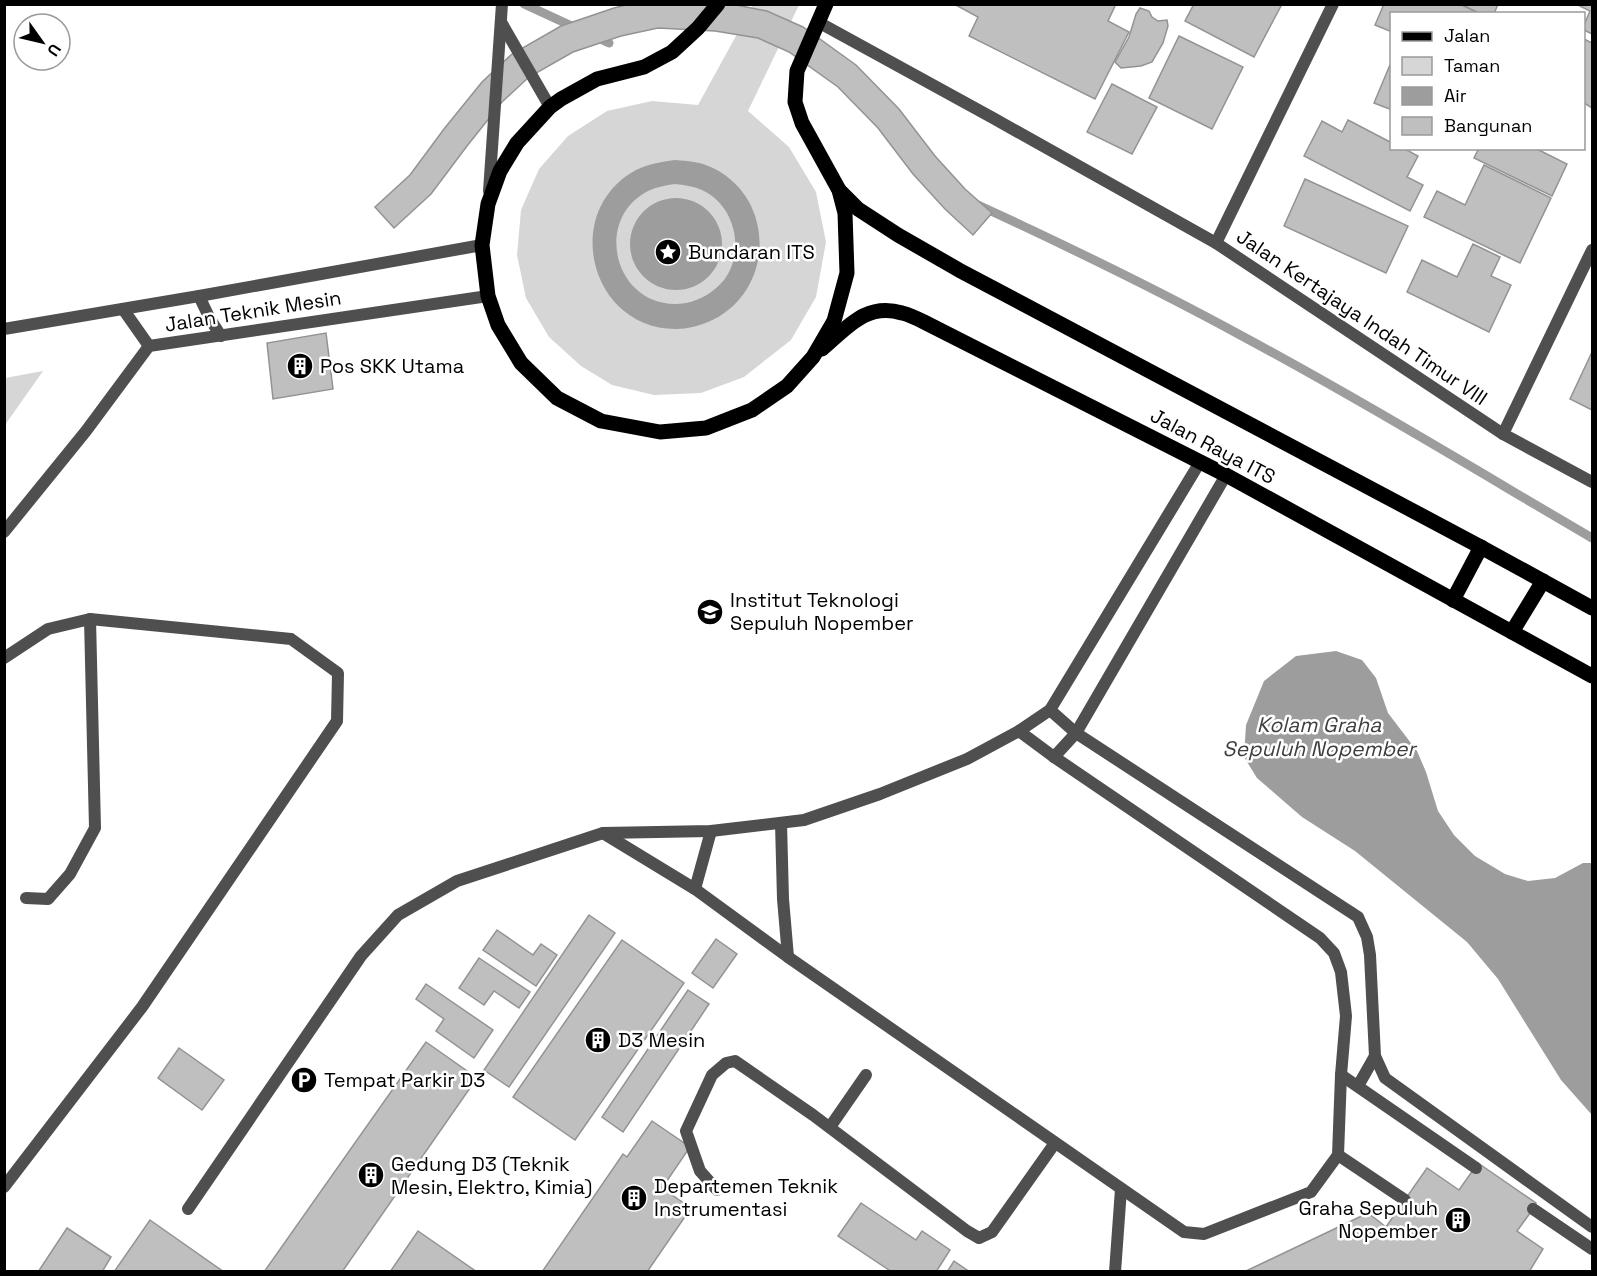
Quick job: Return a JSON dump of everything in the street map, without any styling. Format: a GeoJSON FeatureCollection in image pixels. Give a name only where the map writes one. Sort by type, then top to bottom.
{"type":"FeatureCollection","features":[{"type":"Feature","properties":{"kind":"main road"},"geometry":{"type":"LineString","coordinates":[[718,4],[698,28],[672,52],[644,67],[597,79],[550,107],[517,143],[500,171],[488,204],[482,245],[488,296],[498,325],[521,363],[557,398],[601,421],[660,432],[706,428],[752,410],[787,386],[813,357],[834,321],[847,273],[845,213],[839,190],[802,123],[795,102],[797,71],[826,4]]}},
{"type":"Feature","properties":{"kind":"main road","name":"Jalan Raya ITS"},"geometry":{"type":"LineString","coordinates":[[839,190],[858,209],[959,270],[1593,608]]}},
{"type":"Feature","properties":{"kind":"main road","name":"Jalan Raya ITS"},"geometry":{"type":"LineString","coordinates":[[813,357],[862,316],[881,310],[902,312],[1226,475],[1593,676]]}},
{"type":"Feature","properties":{"kind":"main road"},"geometry":{"type":"LineString","coordinates":[[1453,600],[1481,547]]}},
{"type":"Feature","properties":{"kind":"main road"},"geometry":{"type":"LineString","coordinates":[[1512,632],[1543,581]]}},
{"type":"Feature","properties":{"kind":"street","name":"Jalan Kertajaya Indah Timur VIII"},"geometry":{"type":"LineString","coordinates":[[1333,4],[1216,243],[1503,434],[1593,482]]}},
{"type":"Feature","properties":{"kind":"street"},"geometry":{"type":"LineString","coordinates":[[501,14],[550,107]]}},
{"type":"Feature","properties":{"kind":"street"},"geometry":{"type":"LineString","coordinates":[[488,204],[501,14]]}},
{"type":"Feature","properties":{"kind":"street"},"geometry":{"type":"LineString","coordinates":[[818,22],[1216,243]]}},
{"type":"Feature","properties":{"kind":"street","name":"Jalan Teknik Mesin"},"geometry":{"type":"LineString","coordinates":[[4,329],[482,245]]}},
{"type":"Feature","properties":{"kind":"street"},"geometry":{"type":"LineString","coordinates":[[1503,434],[1593,250]]}},
{"type":"Feature","properties":{"kind":"street"},"geometry":{"type":"LineString","coordinates":[[199,296],[221,336]]}},
{"type":"Feature","properties":{"kind":"street","name":"Jalan Teknik Mesin"},"geometry":{"type":"LineString","coordinates":[[4,532],[86,431],[149,346],[488,296]]}},
{"type":"Feature","properties":{"kind":"street"},"geometry":{"type":"LineString","coordinates":[[123,309],[149,346]]}},
{"type":"Feature","properties":{"kind":"street"},"geometry":{"type":"LineString","coordinates":[[188,1209],[361,956],[398,915],[457,881],[603,833],[711,831],[804,820],[880,794],[967,759],[1019,731],[1050,710],[1200,462]]}},
{"type":"Feature","properties":{"kind":"street"},"geometry":{"type":"LineString","coordinates":[[1054,757],[1076,733],[1226,475]]}},
{"type":"Feature","properties":{"kind":"street"},"geometry":{"type":"LineString","coordinates":[[26,898],[48,899],[70,874],[95,828],[90,619]]}},
{"type":"Feature","properties":{"kind":"street"},"geometry":{"type":"LineString","coordinates":[[4,658],[48,629],[90,619],[291,639],[338,673],[337,721],[142,1007],[4,1187]]}},
{"type":"Feature","properties":{"kind":"street"},"geometry":{"type":"LineString","coordinates":[[1050,710],[1076,733],[1358,917],[1367,937],[1370,955],[1375,1056],[1385,1078],[1593,1227]]}},
{"type":"Feature","properties":{"kind":"street"},"geometry":{"type":"LineString","coordinates":[[603,833],[695,889],[788,957],[1184,1232],[1204,1234],[1311,1192],[1338,1155],[1346,1016],[1341,972],[1334,953],[1320,938],[1019,731]]}},
{"type":"Feature","properties":{"kind":"street"},"geometry":{"type":"LineString","coordinates":[[781,823],[783,899],[788,957]]}},
{"type":"Feature","properties":{"kind":"street"},"geometry":{"type":"LineString","coordinates":[[695,889],[711,831]]}},
{"type":"Feature","properties":{"kind":"street"},"geometry":{"type":"LineString","coordinates":[[1358,1086],[1375,1056]]}},
{"type":"Feature","properties":{"kind":"street"},"geometry":{"type":"LineString","coordinates":[[717,1190],[700,1171],[686,1131],[712,1075],[726,1063],[735,1061],[830,1127],[979,1238],[992,1232],[1056,1143]]}},
{"type":"Feature","properties":{"kind":"street"},"geometry":{"type":"LineString","coordinates":[[830,1127],[866,1075]]}},
{"type":"Feature","properties":{"kind":"street"},"geometry":{"type":"LineString","coordinates":[[1341,1075],[1476,1168]]}},
{"type":"Feature","properties":{"kind":"street"},"geometry":{"type":"LineString","coordinates":[[1338,1155],[1405,1200]]}},
{"type":"Feature","properties":{"kind":"street"},"geometry":{"type":"LineString","coordinates":[[1114,1272],[1121,1189]]}},
{"type":"Feature","properties":{"kind":"street"},"geometry":{"type":"LineString","coordinates":[[1548,1195],[1534,1210],[1593,1249]]}},
{"type":"Feature","properties":{"kind":"green space"},"geometry":{"type":"Polygon","coordinates":[[[753,5],[799,5],[748,111],[789,147],[816,192],[826,242],[816,297],[791,340],[744,377],[701,393],[654,395],[612,385],[581,366],[549,337],[526,298],[517,255],[521,210],[539,169],[568,136],[607,111],[652,101],[698,105],[753,5]]]}},
{"type":"Feature","properties":{"kind":"green space"},"geometry":{"type":"Polygon","coordinates":[[[43,371],[5,425],[5,378],[43,371]]]}},
{"type":"Feature","properties":{"kind":"water"},"geometry":{"type":"Polygon","coordinates":[[[675,160],[695,162],[715,169],[735,184],[750,203],[758,225],[760,248],[755,270],[745,291],[730,309],[708,322],[681,329],[647,324],[623,310],[606,290],[595,265],[593,239],[598,212],[612,189],[636,170],[675,160]],[[675,184],[648,191],[630,205],[620,223],[616,243],[619,262],[628,280],[643,294],[662,303],[686,303],[707,295],[724,280],[731,268],[734,256],[734,230],[722,206],[702,190],[675,184]]]}},
{"type":"Feature","properties":{"kind":"water"},"geometry":{"type":"Polygon","coordinates":[[[676,198],[693,202],[708,212],[718,227],[722,244],[718,261],[708,276],[693,286],[676,290],[659,286],[644,276],[634,261],[630,244],[634,227],[644,212],[659,202],[676,198]]]}},
{"type":"Feature","properties":{"kind":"water","name":"Kolam Graha Sepuluh Nopember"},"geometry":{"type":"Polygon","coordinates":[[[1336,651],[1362,660],[1376,678],[1388,713],[1417,751],[1438,811],[1454,835],[1475,856],[1505,874],[1528,881],[1555,878],[1583,863],[1592,863],[1592,1115],[1561,1080],[1498,979],[1467,942],[1355,851],[1302,817],[1257,778],[1244,757],[1246,725],[1264,681],[1296,656],[1336,651]]]}},
{"type":"Feature","properties":{"kind":"building"},"geometry":{"type":"Polygon","coordinates":[[[630,4],[731,4],[767,11],[803,27],[856,65],[899,109],[935,156],[965,189],[992,213],[973,235],[913,174],[878,128],[838,87],[789,52],[758,38],[715,31],[658,28],[621,36],[573,52],[529,77],[502,102],[431,194],[394,228],[375,207],[410,175],[482,82],[512,54],[561,26],[630,4]]]}},
{"type":"Feature","properties":{"kind":"building"},"geometry":{"type":"Polygon","coordinates":[[[954,4],[1116,4],[1108,21],[1129,32],[1095,99],[969,36],[978,17],[954,4]]]}},
{"type":"Feature","properties":{"kind":"building"},"geometry":{"type":"Polygon","coordinates":[[[1194,4],[1282,4],[1254,57],[1185,21],[1194,4]]]}},
{"type":"Feature","properties":{"kind":"building"},"geometry":{"type":"Polygon","coordinates":[[[1384,4],[1460,4],[1477,12],[1390,12],[1390,31],[1375,25],[1384,4]]]}},
{"type":"Feature","properties":{"kind":"building"},"geometry":{"type":"Polygon","coordinates":[[[1460,4],[1498,4],[1495,12],[1477,12],[1460,4]]]}},
{"type":"Feature","properties":{"kind":"building"},"geometry":{"type":"Polygon","coordinates":[[[1576,4],[1592,4],[1592,34],[1585,30],[1585,23],[1590,11],[1576,4]]]}},
{"type":"Feature","properties":{"kind":"building"},"geometry":{"type":"Polygon","coordinates":[[[1140,8],[1149,11],[1158,21],[1167,20],[1168,26],[1163,43],[1152,62],[1141,66],[1121,68],[1115,62],[1129,37],[1140,8]]]}},
{"type":"Feature","properties":{"kind":"building"},"geometry":{"type":"Polygon","coordinates":[[[1179,36],[1243,67],[1212,129],[1149,98],[1179,36]]]}},
{"type":"Feature","properties":{"kind":"building"},"geometry":{"type":"Polygon","coordinates":[[[1585,40],[1592,43],[1592,108],[1585,104],[1585,40]]]}},
{"type":"Feature","properties":{"kind":"building"},"geometry":{"type":"Polygon","coordinates":[[[1390,65],[1390,109],[1374,103],[1390,65]]]}},
{"type":"Feature","properties":{"kind":"building"},"geometry":{"type":"Polygon","coordinates":[[[1112,84],[1157,107],[1132,154],[1087,132],[1112,84]]]}},
{"type":"Feature","properties":{"kind":"building"},"geometry":{"type":"Polygon","coordinates":[[[1348,120],[1390,142],[1390,150],[1407,150],[1418,156],[1407,177],[1423,185],[1410,211],[1304,156],[1322,121],[1342,132],[1348,120]]]}},
{"type":"Feature","properties":{"kind":"building"},"geometry":{"type":"Polygon","coordinates":[[[1478,150],[1539,150],[1567,164],[1552,196],[1474,158],[1478,150]]]}},
{"type":"Feature","properties":{"kind":"building"},"geometry":{"type":"Polygon","coordinates":[[[1484,165],[1551,198],[1520,263],[1424,217],[1437,191],[1465,205],[1484,165]]]}},
{"type":"Feature","properties":{"kind":"building"},"geometry":{"type":"Polygon","coordinates":[[[1305,179],[1408,226],[1386,273],[1284,226],[1305,179]]]}},
{"type":"Feature","properties":{"kind":"building"},"geometry":{"type":"Polygon","coordinates":[[[1473,244],[1500,257],[1491,276],[1511,285],[1489,332],[1407,292],[1422,260],[1457,277],[1473,244]]]}},
{"type":"Feature","properties":{"kind":"building","name":"Pos SKK Utama"},"geometry":{"type":"Polygon","coordinates":[[[326,333],[333,389],[273,399],[267,343],[326,333]]]}},
{"type":"Feature","properties":{"kind":"building"},"geometry":{"type":"Polygon","coordinates":[[[1592,352],[1592,410],[1570,399],[1592,352]]]}},
{"type":"Feature","properties":{"kind":"building"},"geometry":{"type":"Polygon","coordinates":[[[589,915],[615,933],[509,1087],[484,1070],[589,915]]]}},
{"type":"Feature","properties":{"kind":"building"},"geometry":{"type":"Polygon","coordinates":[[[497,930],[533,955],[541,944],[557,955],[536,986],[483,950],[497,930]]]}},
{"type":"Feature","properties":{"kind":"building"},"geometry":{"type":"Polygon","coordinates":[[[716,939],[737,954],[713,988],[692,973],[716,939]]]}},
{"type":"Feature","properties":{"kind":"building","name":"D3 Mesin"},"geometry":{"type":"Polygon","coordinates":[[[622,940],[684,983],[575,1140],[513,1097],[622,940]]]}},
{"type":"Feature","properties":{"kind":"building"},"geometry":{"type":"Polygon","coordinates":[[[479,958],[530,992],[519,1008],[494,991],[484,1005],[459,988],[479,958]]]}},
{"type":"Feature","properties":{"kind":"building"},"geometry":{"type":"Polygon","coordinates":[[[426,984],[493,1030],[474,1058],[436,1031],[444,1019],[416,999],[426,984]]]}},
{"type":"Feature","properties":{"kind":"building"},"geometry":{"type":"Polygon","coordinates":[[[688,990],[709,1004],[623,1132],[602,1117],[688,990]]]}},
{"type":"Feature","properties":{"kind":"building","name":"Gedung D3 (Teknik Mesin, Elektro, Kimia)"},"geometry":{"type":"Polygon","coordinates":[[[426,1042],[477,1078],[342,1272],[264,1272],[426,1042]]]}},
{"type":"Feature","properties":{"kind":"building"},"geometry":{"type":"Polygon","coordinates":[[[179,1048],[224,1080],[202,1110],[158,1078],[179,1048]]]}},
{"type":"Feature","properties":{"kind":"building","name":"Departemen Teknik Instrumentasi"},"geometry":{"type":"Polygon","coordinates":[[[652,1121],[690,1147],[662,1188],[691,1208],[647,1272],[542,1272],[623,1154],[627,1157],[652,1121]]]}},
{"type":"Feature","properties":{"kind":"building","name":"Graha Sepuluh Nopember"},"geometry":{"type":"Polygon","coordinates":[[[1478,1163],[1536,1203],[1517,1231],[1543,1249],[1529,1272],[1244,1272],[1368,1213],[1386,1227],[1427,1168],[1459,1190],[1478,1163]]]}},
{"type":"Feature","properties":{"kind":"building"},"geometry":{"type":"Polygon","coordinates":[[[861,1203],[916,1240],[922,1231],[950,1250],[936,1272],[892,1272],[838,1236],[861,1203]]]}},
{"type":"Feature","properties":{"kind":"building"},"geometry":{"type":"Polygon","coordinates":[[[150,1220],[224,1272],[114,1272],[150,1220]]]}},
{"type":"Feature","properties":{"kind":"building"},"geometry":{"type":"Polygon","coordinates":[[[67,1228],[111,1257],[102,1272],[38,1272],[67,1228]]]}},
{"type":"Feature","properties":{"kind":"building"},"geometry":{"type":"Polygon","coordinates":[[[418,1231],[477,1272],[390,1272],[418,1231]]]}},
{"type":"Feature","properties":{"kind":"building"},"geometry":{"type":"Polygon","coordinates":[[[954,1261],[970,1272],[947,1272],[954,1261]]]}},
{"type":"Feature","properties":{"kind":"waterway"},"geometry":{"type":"LineString","coordinates":[[524,4],[576,28]]}},
{"type":"Feature","properties":{"kind":"waterway"},"geometry":{"type":"LineString","coordinates":[[594,36],[609,43]]}},
{"type":"Feature","properties":{"kind":"waterway"},"geometry":{"type":"LineString","coordinates":[[978,205],[1111,268],[1242,336],[1374,410],[1592,538]]}},
{"type":"Feature","properties":{"kind":"place","name":"Bundaran ITS"},"geometry":{"type":"Point","coordinates":[668,252]}},
{"type":"Feature","properties":{"kind":"place","name":"Pos SKK Utama"},"geometry":{"type":"Point","coordinates":[300,366]}},
{"type":"Feature","properties":{"kind":"place","name":"Institut Teknologi Sepuluh Nopember"},"geometry":{"type":"Point","coordinates":[710,612]}},
{"type":"Feature","properties":{"kind":"place","name":"D3 Mesin"},"geometry":{"type":"Point","coordinates":[598,1040]}},
{"type":"Feature","properties":{"kind":"place","name":"Tempat Parkir D3"},"geometry":{"type":"Point","coordinates":[304,1080]}},
{"type":"Feature","properties":{"kind":"place","name":"Gedung D3 (Teknik Mesin, Elektro, Kimia)"},"geometry":{"type":"Point","coordinates":[371,1175]}},
{"type":"Feature","properties":{"kind":"place","name":"Departemen Teknik Instrumentasi"},"geometry":{"type":"Point","coordinates":[634,1198]}},
{"type":"Feature","properties":{"kind":"place","name":"Graha Sepuluh Nopember"},"geometry":{"type":"Point","coordinates":[1458,1220]}}]}
